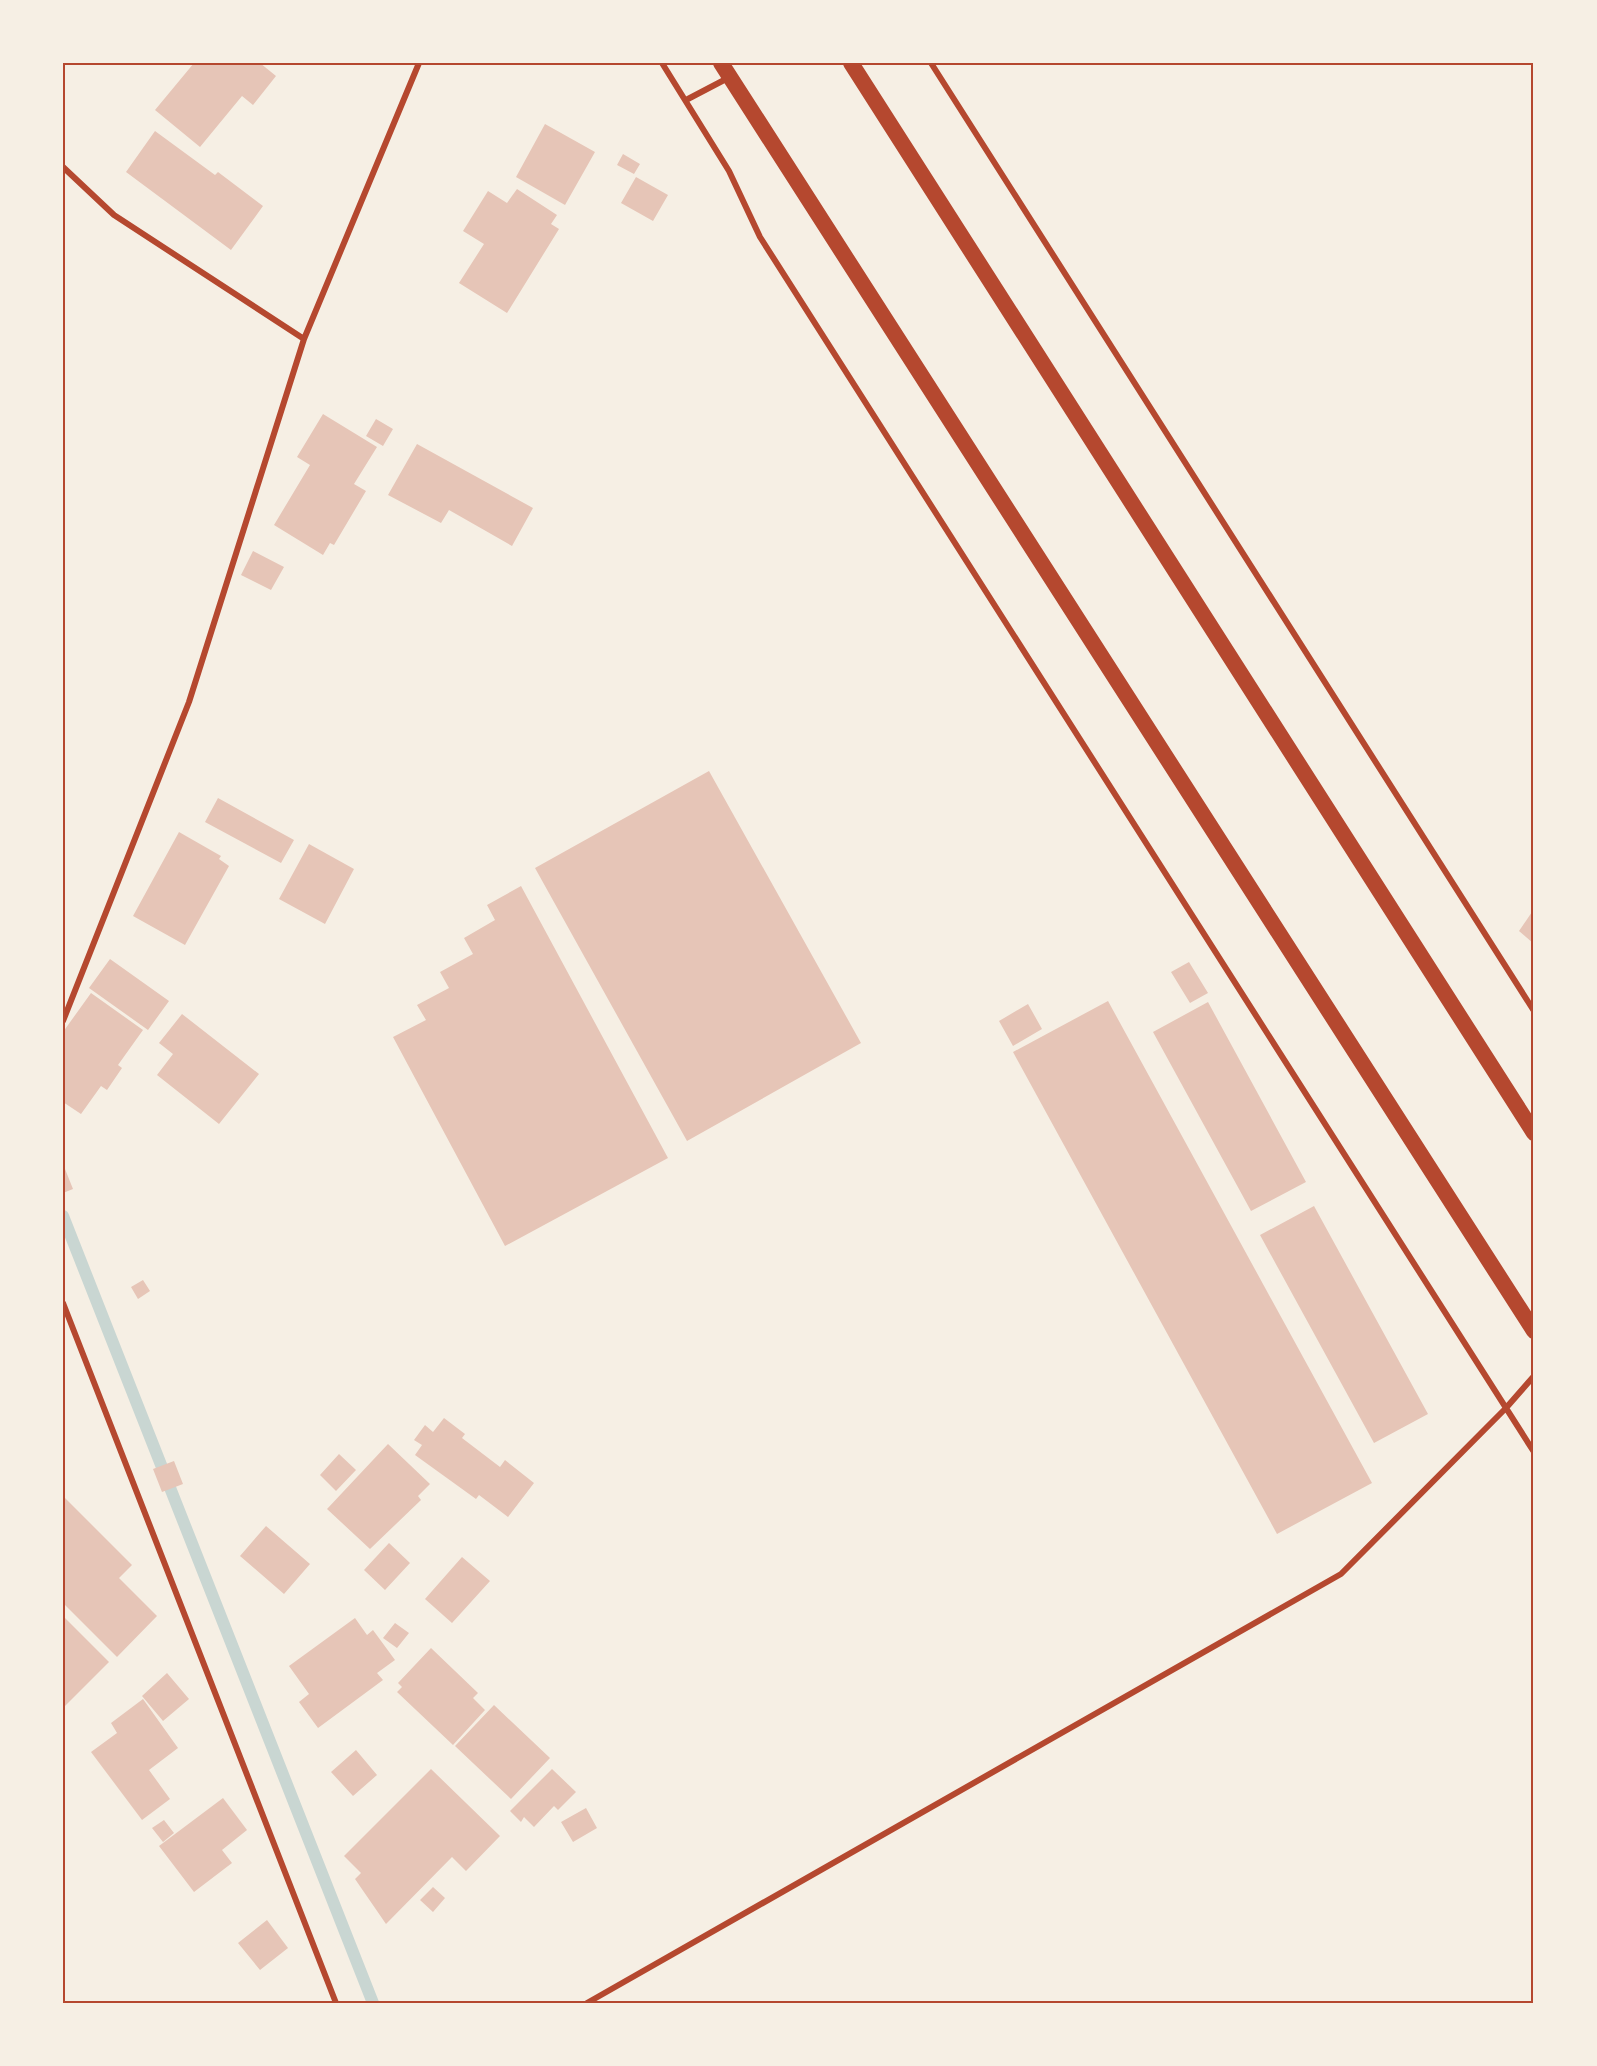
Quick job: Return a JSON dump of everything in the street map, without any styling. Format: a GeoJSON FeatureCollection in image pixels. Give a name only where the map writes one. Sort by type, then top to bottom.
{"type":"FeatureCollection","features":[{"type":"Feature","properties":{"kind":"highway"},"geometry":{"type":"LineString","coordinates":[[851,63],[1534,1133]]}},
{"type":"Feature","properties":{"kind":"highway"},"geometry":{"type":"LineString","coordinates":[[725,70],[1534,1330]]}},
{"type":"Feature","properties":{"kind":"street"},"geometry":{"type":"LineString","coordinates":[[63,1022],[189,702],[304,339],[419,63]]}},
{"type":"Feature","properties":{"kind":"street"},"geometry":{"type":"LineString","coordinates":[[662,63],[729,171],[760,237],[1534,1452]]}},
{"type":"Feature","properties":{"kind":"street"},"geometry":{"type":"LineString","coordinates":[[931,63],[1534,1011]]}},
{"type":"Feature","properties":{"kind":"street"},"geometry":{"type":"LineString","coordinates":[[686,100],[725,70]]}},
{"type":"Feature","properties":{"kind":"street"},"geometry":{"type":"LineString","coordinates":[[63,167],[114,214],[304,339]]}},
{"type":"Feature","properties":{"kind":"street"},"geometry":{"type":"LineString","coordinates":[[63,1303],[336,2003]]}},
{"type":"Feature","properties":{"kind":"street"},"geometry":{"type":"LineString","coordinates":[[587,2003],[1341,1574],[1506,1408],[1534,1376]]}},
{"type":"Feature","properties":{"kind":"building"},"geometry":{"type":"Polygon","coordinates":[[[194,63],[260,63],[276,76],[253,105],[242,96],[200,147],[155,110],[194,63]]]}},
{"type":"Feature","properties":{"kind":"building"},"geometry":{"type":"Polygon","coordinates":[[[545,124],[595,152],[565,205],[516,177],[545,124]]]}},
{"type":"Feature","properties":{"kind":"building"},"geometry":{"type":"Polygon","coordinates":[[[155,131],[215,175],[218,172],[263,206],[231,250],[126,172],[155,131]]]}},
{"type":"Feature","properties":{"kind":"building"},"geometry":{"type":"Polygon","coordinates":[[[623,154],[640,164],[634,174],[617,165],[623,154]]]}},
{"type":"Feature","properties":{"kind":"building"},"geometry":{"type":"Polygon","coordinates":[[[636,177],[668,195],[653,221],[621,203],[636,177]]]}},
{"type":"Feature","properties":{"kind":"building"},"geometry":{"type":"Polygon","coordinates":[[[517,189],[557,215],[551,224],[559,229],[507,313],[459,283],[484,244],[463,231],[488,191],[507,203],[517,189]]]}},
{"type":"Feature","properties":{"kind":"building"},"geometry":{"type":"Polygon","coordinates":[[[323,414],[377,447],[354,484],[366,491],[334,545],[330,543],[323,555],[274,525],[310,465],[297,457],[323,414]]]}},
{"type":"Feature","properties":{"kind":"building"},"geometry":{"type":"Polygon","coordinates":[[[376,419],[393,429],[383,446],[366,436],[376,419]]]}},
{"type":"Feature","properties":{"kind":"building"},"geometry":{"type":"Polygon","coordinates":[[[417,444],[533,508],[512,546],[449,510],[441,523],[388,495],[417,444]]]}},
{"type":"Feature","properties":{"kind":"building"},"geometry":{"type":"Polygon","coordinates":[[[253,551],[284,567],[271,590],[241,575],[253,551]]]}},
{"type":"Feature","properties":{"kind":"building"},"geometry":{"type":"Polygon","coordinates":[[[709,771],[861,1043],[687,1141],[535,868],[709,771]]]}},
{"type":"Feature","properties":{"kind":"building"},"geometry":{"type":"Polygon","coordinates":[[[218,798],[294,840],[281,863],[205,822],[218,798]]]}},
{"type":"Feature","properties":{"kind":"building"},"geometry":{"type":"Polygon","coordinates":[[[179,832],[221,856],[219,859],[229,866],[185,945],[133,916],[179,832]]]}},
{"type":"Feature","properties":{"kind":"building"},"geometry":{"type":"Polygon","coordinates":[[[309,844],[354,869],[325,924],[279,899],[309,844]]]}},
{"type":"Feature","properties":{"kind":"building"},"geometry":{"type":"Polygon","coordinates":[[[521,886],[668,1158],[505,1246],[393,1037],[426,1020],[417,1005],[449,988],[440,972],[473,954],[464,938],[495,920],[487,905],[521,886]]]}},
{"type":"Feature","properties":{"kind":"building"},"geometry":{"type":"Polygon","coordinates":[[[1534,909],[1534,944],[1519,931],[1534,909]]]}},
{"type":"Feature","properties":{"kind":"building"},"geometry":{"type":"Polygon","coordinates":[[[110,959],[169,1001],[148,1030],[89,988],[110,959]]]}},
{"type":"Feature","properties":{"kind":"building"},"geometry":{"type":"Polygon","coordinates":[[[1189,962],[1208,993],[1190,1003],[1171,972],[1189,962]]]}},
{"type":"Feature","properties":{"kind":"building"},"geometry":{"type":"Polygon","coordinates":[[[91,993],[143,1030],[118,1065],[122,1068],[107,1090],[101,1086],[81,1114],[63,1102],[63,1032],[91,993]]]}},
{"type":"Feature","properties":{"kind":"building"},"geometry":{"type":"Polygon","coordinates":[[[1108,1001],[1372,1483],[1277,1534],[1013,1052],[1108,1001]]]}},
{"type":"Feature","properties":{"kind":"building"},"geometry":{"type":"Polygon","coordinates":[[[1208,1002],[1306,1182],[1251,1211],[1153,1032],[1208,1002]]]}},
{"type":"Feature","properties":{"kind":"building"},"geometry":{"type":"Polygon","coordinates":[[[1028,1004],[1042,1029],[1013,1046],[999,1021],[1028,1004]]]}},
{"type":"Feature","properties":{"kind":"building"},"geometry":{"type":"Polygon","coordinates":[[[182,1014],[259,1074],[219,1124],[157,1075],[173,1054],[159,1043],[182,1014]]]}},
{"type":"Feature","properties":{"kind":"building"},"geometry":{"type":"Polygon","coordinates":[[[63,1164],[73,1189],[63,1193],[63,1164]]]}},
{"type":"Feature","properties":{"kind":"building"},"geometry":{"type":"Polygon","coordinates":[[[1314,1206],[1428,1414],[1374,1443],[1260,1235],[1314,1206]]]}},
{"type":"Feature","properties":{"kind":"building"},"geometry":{"type":"Polygon","coordinates":[[[143,1280],[150,1291],[138,1299],[131,1287],[143,1280]]]}},
{"type":"Feature","properties":{"kind":"building"},"geometry":{"type":"Polygon","coordinates":[[[444,1418],[465,1434],[462,1438],[500,1467],[505,1460],[534,1483],[508,1517],[479,1495],[476,1499],[415,1455],[422,1445],[414,1440],[425,1425],[433,1432],[444,1418]]]}},
{"type":"Feature","properties":{"kind":"building"},"geometry":{"type":"Polygon","coordinates":[[[388,1444],[430,1484],[418,1496],[421,1500],[370,1549],[327,1509],[388,1444]]]}},
{"type":"Feature","properties":{"kind":"building"},"geometry":{"type":"Polygon","coordinates":[[[339,1454],[356,1470],[336,1491],[320,1475],[339,1454]]]}},
{"type":"Feature","properties":{"kind":"building"},"geometry":{"type":"Polygon","coordinates":[[[174,1461],[183,1484],[162,1492],[153,1469],[174,1461]]]}},
{"type":"Feature","properties":{"kind":"building"},"geometry":{"type":"Polygon","coordinates":[[[63,1496],[132,1565],[119,1578],[157,1616],[117,1657],[63,1603],[63,1496]]]}},
{"type":"Feature","properties":{"kind":"building"},"geometry":{"type":"Polygon","coordinates":[[[266,1526],[310,1564],[284,1594],[240,1556],[266,1526]]]}},
{"type":"Feature","properties":{"kind":"building"},"geometry":{"type":"Polygon","coordinates":[[[389,1543],[410,1563],[385,1590],[364,1570],[389,1543]]]}},
{"type":"Feature","properties":{"kind":"building"},"geometry":{"type":"Polygon","coordinates":[[[462,1557],[490,1581],[452,1623],[425,1599],[462,1557]]]}},
{"type":"Feature","properties":{"kind":"building"},"geometry":{"type":"Polygon","coordinates":[[[63,1616],[109,1662],[63,1708],[63,1616]]]}},
{"type":"Feature","properties":{"kind":"building"},"geometry":{"type":"Polygon","coordinates":[[[355,1618],[367,1635],[373,1630],[395,1660],[377,1673],[383,1680],[318,1728],[299,1702],[309,1694],[289,1666],[355,1618]]]}},
{"type":"Feature","properties":{"kind":"building"},"geometry":{"type":"Polygon","coordinates":[[[395,1623],[409,1633],[397,1648],[383,1638],[395,1623]]]}},
{"type":"Feature","properties":{"kind":"building"},"geometry":{"type":"Polygon","coordinates":[[[431,1648],[478,1693],[473,1698],[485,1710],[453,1745],[397,1692],[402,1687],[398,1683],[431,1648]]]}},
{"type":"Feature","properties":{"kind":"building"},"geometry":{"type":"Polygon","coordinates":[[[167,1673],[189,1699],[163,1721],[142,1696],[167,1673]]]}},
{"type":"Feature","properties":{"kind":"building"},"geometry":{"type":"Polygon","coordinates":[[[143,1699],[178,1748],[149,1770],[170,1799],[142,1820],[91,1752],[117,1733],[111,1723],[143,1699]]]}},
{"type":"Feature","properties":{"kind":"building"},"geometry":{"type":"Polygon","coordinates":[[[494,1705],[550,1758],[511,1799],[455,1746],[494,1705]]]}},
{"type":"Feature","properties":{"kind":"building"},"geometry":{"type":"Polygon","coordinates":[[[356,1750],[377,1775],[353,1796],[331,1772],[356,1750]]]}},
{"type":"Feature","properties":{"kind":"building"},"geometry":{"type":"Polygon","coordinates":[[[431,1769],[500,1836],[466,1871],[452,1857],[386,1924],[355,1879],[361,1873],[344,1856],[431,1769]]]}},
{"type":"Feature","properties":{"kind":"building"},"geometry":{"type":"Polygon","coordinates":[[[552,1769],[576,1792],[558,1810],[554,1806],[534,1827],[524,1817],[521,1822],[510,1811],[552,1769]]]}},
{"type":"Feature","properties":{"kind":"building"},"geometry":{"type":"Polygon","coordinates":[[[223,1798],[247,1830],[222,1850],[232,1863],[194,1892],[159,1846],[223,1798]]]}},
{"type":"Feature","properties":{"kind":"building"},"geometry":{"type":"Polygon","coordinates":[[[586,1808],[597,1828],[573,1842],[561,1822],[586,1808]]]}},
{"type":"Feature","properties":{"kind":"building"},"geometry":{"type":"Polygon","coordinates":[[[164,1820],[174,1833],[163,1842],[152,1828],[164,1820]]]}},
{"type":"Feature","properties":{"kind":"building"},"geometry":{"type":"Polygon","coordinates":[[[433,1887],[445,1898],[433,1912],[420,1900],[433,1887]]]}},
{"type":"Feature","properties":{"kind":"building"},"geometry":{"type":"Polygon","coordinates":[[[267,1920],[288,1948],[260,1970],[238,1943],[267,1920]]]}},
{"type":"Feature","properties":{"kind":"waterway"},"geometry":{"type":"LineString","coordinates":[[63,1216],[373,2003]]}}]}
